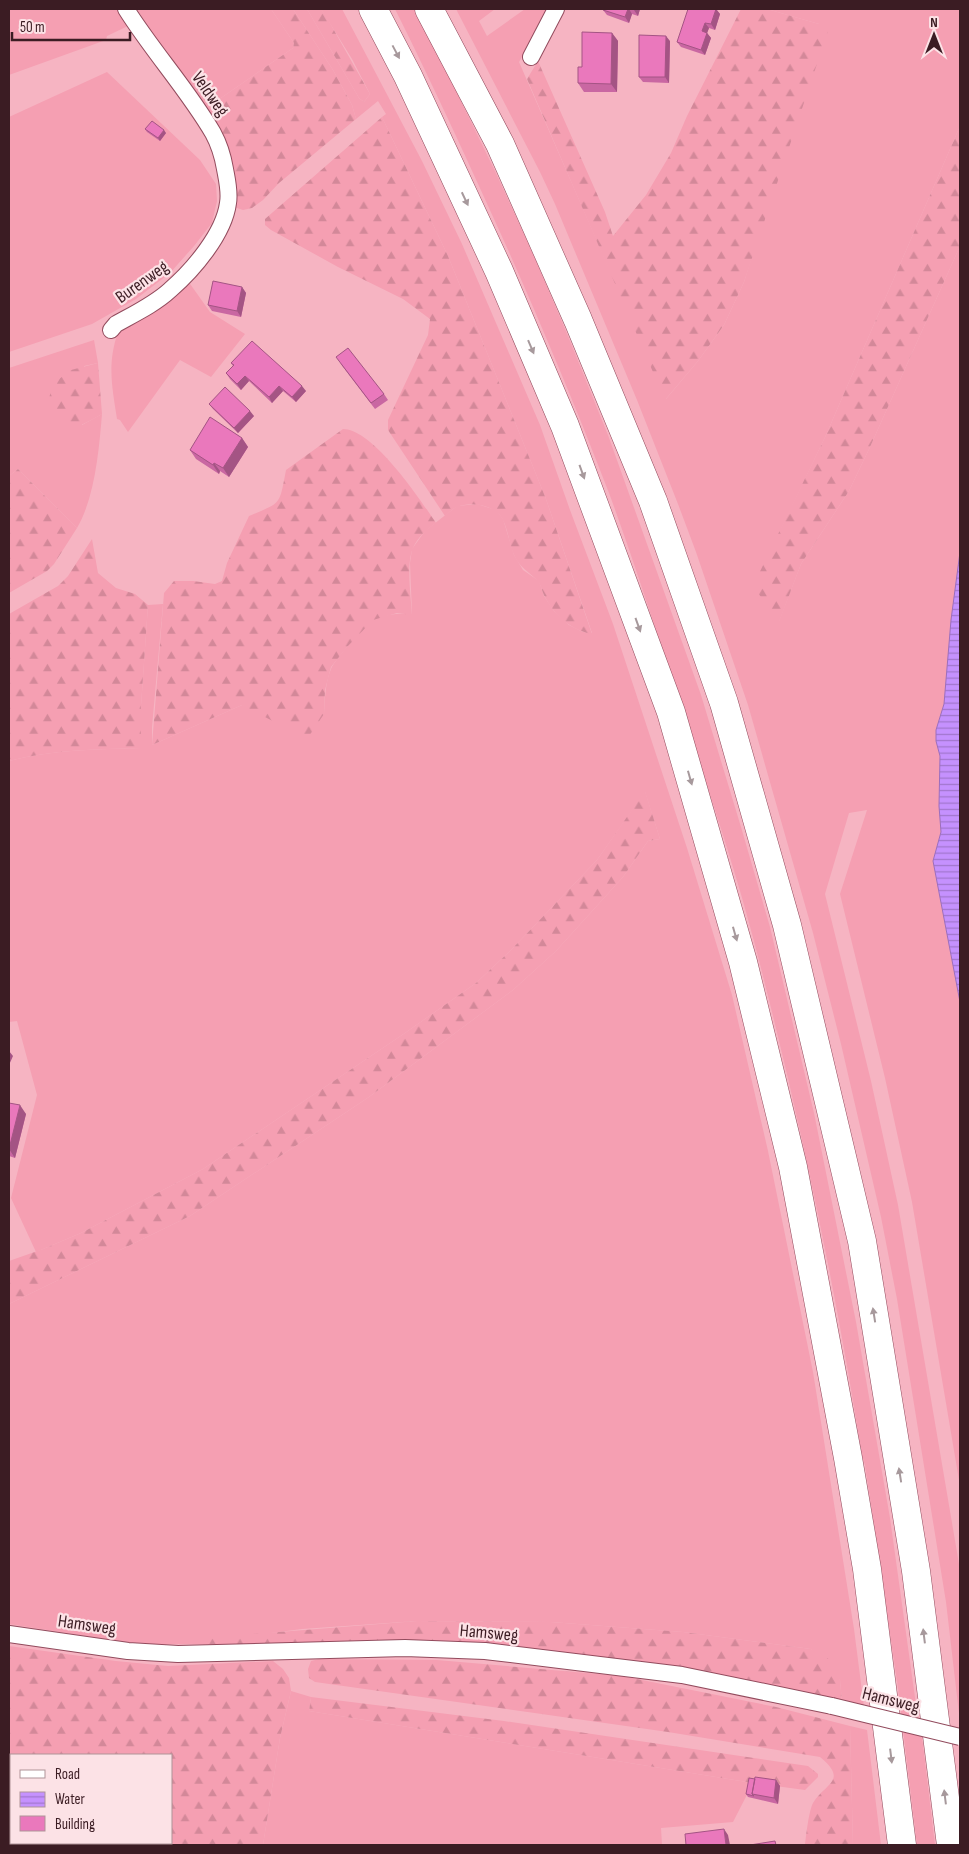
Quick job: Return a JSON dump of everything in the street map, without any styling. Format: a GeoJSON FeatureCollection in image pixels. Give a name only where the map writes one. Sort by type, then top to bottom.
{"type":"FeatureCollection","features":[{"type":"Feature","properties":{"kind":"highway"},"geometry":{"type":"LineString","coordinates":[[373,9],[408,76],[490,254],[565,426],[670,712],[743,962],[793,1167],[848,1458],[867,1569],[902,1845]]}},
{"type":"Feature","properties":{"kind":"highway"},"geometry":{"type":"LineString","coordinates":[[428,9],[500,144],[578,320],[653,501],[724,703],[787,925],[862,1241],[916,1571],[951,1845]]}},
{"type":"Feature","properties":{"kind":"street","name":"Veldweg"},"geometry":{"type":"LineString","coordinates":[[126,9],[214,135],[223,157],[228,182],[228,203],[225,215]]}},
{"type":"Feature","properties":{"kind":"street"},"geometry":{"type":"LineString","coordinates":[[530,57],[556,9]]}},
{"type":"Feature","properties":{"kind":"street","name":"Burenweg"},"geometry":{"type":"LineString","coordinates":[[111,330],[116,324],[169,291],[197,264],[206,252],[225,215]]}},
{"type":"Feature","properties":{"kind":"street","name":"Hamsweg"},"geometry":{"type":"LineString","coordinates":[[9,1634],[128,1651],[178,1654],[405,1648],[486,1651],[682,1675],[832,1706],[960,1737]]}},
{"type":"Feature","properties":{"kind":"green space"},"geometry":{"type":"Polygon","coordinates":[[[9,9],[121,9],[130,25],[107,36],[106,40],[9,75],[9,9]]]}},
{"type":"Feature","properties":{"kind":"green space"},"geometry":{"type":"Polygon","coordinates":[[[137,9],[271,9],[294,43],[293,48],[205,109],[173,66],[137,9]]]}},
{"type":"Feature","properties":{"kind":"green space"},"geometry":{"type":"Polygon","coordinates":[[[271,9],[293,9],[333,70],[352,105],[356,119],[279,183],[263,200],[252,208],[243,210],[234,207],[235,180],[232,168],[224,144],[205,109],[293,48],[294,43],[271,9]]]}},
{"type":"Feature","properties":{"kind":"green space"},"geometry":{"type":"Polygon","coordinates":[[[293,9],[307,9],[359,98],[364,102],[370,94],[352,59],[321,9],[342,9],[422,161],[462,244],[540,425],[613,624],[687,848],[732,995],[768,1151],[813,1372],[854,1629],[864,1707],[842,1702],[840,1680],[811,1649],[683,1632],[551,1622],[417,1621],[302,1629],[189,1644],[152,1644],[124,1642],[9,1624],[9,1304],[190,1216],[369,1097],[513,990],[556,951],[623,877],[648,841],[660,839],[645,792],[597,860],[511,950],[476,983],[203,1169],[81,1233],[36,1252],[11,1198],[37,1095],[17,1021],[9,1022],[9,761],[58,752],[141,748],[141,706],[148,605],[163,604],[152,745],[242,705],[324,714],[326,685],[329,674],[333,664],[351,642],[374,619],[393,614],[412,614],[410,563],[412,549],[425,531],[457,506],[477,504],[496,510],[503,519],[514,555],[523,570],[539,581],[544,596],[554,611],[569,625],[583,632],[592,633],[546,499],[448,256],[382,117],[386,114],[378,101],[356,119],[352,105],[333,70],[293,9]]]}},
{"type":"Feature","properties":{"kind":"green space"},"geometry":{"type":"Polygon","coordinates":[[[307,9],[321,9],[326,16],[370,94],[364,102],[359,98],[307,9]]]}},
{"type":"Feature","properties":{"kind":"green space"},"geometry":{"type":"Polygon","coordinates":[[[395,9],[416,9],[495,171],[568,336],[608,435],[701,695],[741,827],[770,927],[814,1113],[856,1322],[890,1518],[918,1719],[920,1720],[935,1845],[917,1845],[898,1688],[865,1465],[840,1327],[801,1136],[771,1008],[736,879],[642,587],[597,463],[509,252],[395,9]]]}},
{"type":"Feature","properties":{"kind":"green space"},"geometry":{"type":"Polygon","coordinates":[[[456,9],[495,9],[479,21],[487,36],[525,9],[550,9],[519,62],[666,399],[698,361],[724,325],[744,282],[819,24],[767,9],[960,9],[960,126],[826,435],[754,586],[779,621],[801,564],[849,491],[960,246],[960,552],[951,620],[944,704],[936,730],[936,741],[940,756],[939,806],[941,832],[933,861],[960,1002],[960,1486],[912,1202],[885,1078],[840,894],[867,810],[849,813],[825,894],[871,1081],[898,1205],[960,1570],[960,1722],[946,1602],[897,1299],[881,1217],[813,933],[748,705],[678,504],[637,400],[555,204],[456,9]]]}},
{"type":"Feature","properties":{"kind":"green space"},"geometry":{"type":"Polygon","coordinates":[[[741,9],[767,9],[819,24],[827,28],[828,31],[744,282],[724,325],[698,361],[665,400],[527,79],[538,61],[605,212],[613,236],[646,195],[671,153],[687,116],[741,9]]]}},
{"type":"Feature","properties":{"kind":"green space"},"geometry":{"type":"Polygon","coordinates":[[[107,72],[200,160],[216,184],[217,201],[212,223],[170,273],[136,299],[92,324],[9,352],[9,117],[107,72]]]}},
{"type":"Feature","properties":{"kind":"green space"},"geometry":{"type":"Polygon","coordinates":[[[382,117],[448,256],[546,499],[592,634],[571,626],[554,610],[538,582],[516,559],[504,522],[494,510],[482,505],[469,504],[456,508],[445,516],[388,430],[388,420],[428,335],[430,319],[403,299],[338,267],[265,225],[265,219],[382,117]]]}},
{"type":"Feature","properties":{"kind":"green space"},"geometry":{"type":"Polygon","coordinates":[[[960,126],[960,246],[849,491],[801,564],[779,622],[753,586],[826,435],[960,126]]]}},
{"type":"Feature","properties":{"kind":"green space"},"geometry":{"type":"Polygon","coordinates":[[[188,281],[210,312],[245,334],[211,377],[180,360],[128,432],[120,420],[117,419],[112,385],[112,354],[118,332],[168,300],[188,281]]]}},
{"type":"Feature","properties":{"kind":"green space"},"geometry":{"type":"Polygon","coordinates":[[[94,340],[98,363],[84,366],[82,425],[102,414],[101,428],[92,488],[77,528],[18,469],[9,476],[9,368],[94,340]]]}},
{"type":"Feature","properties":{"kind":"green space"},"geometry":{"type":"Polygon","coordinates":[[[98,363],[102,414],[77,426],[59,423],[52,418],[48,402],[51,391],[59,379],[71,370],[98,363]]]}},
{"type":"Feature","properties":{"kind":"green space"},"geometry":{"type":"Polygon","coordinates":[[[343,429],[355,432],[368,440],[381,452],[395,467],[436,523],[420,537],[411,555],[412,615],[397,613],[373,620],[347,647],[331,667],[325,690],[324,714],[307,739],[242,705],[152,745],[164,593],[174,581],[215,584],[222,581],[227,563],[249,516],[268,508],[277,501],[280,497],[286,470],[343,429]]]}},
{"type":"Feature","properties":{"kind":"green space"},"geometry":{"type":"Polygon","coordinates":[[[18,469],[77,528],[54,564],[47,571],[9,593],[9,476],[18,469]]]}},
{"type":"Feature","properties":{"kind":"green space"},"geometry":{"type":"Polygon","coordinates":[[[92,539],[98,573],[116,588],[135,594],[148,605],[141,706],[141,748],[58,752],[9,761],[9,614],[58,586],[68,576],[92,539]]]}},
{"type":"Feature","properties":{"kind":"green space"},"geometry":{"type":"Polygon","coordinates":[[[645,791],[660,839],[648,841],[623,877],[556,951],[513,990],[369,1097],[190,1216],[9,1304],[9,1261],[81,1233],[203,1169],[476,983],[511,950],[597,860],[645,791]]]}},
{"type":"Feature","properties":{"kind":"green space"},"geometry":{"type":"Polygon","coordinates":[[[417,1621],[551,1622],[683,1632],[811,1649],[832,1661],[840,1680],[842,1702],[428,1644],[189,1644],[216,1637],[417,1621]]]}},
{"type":"Feature","properties":{"kind":"green space"},"geometry":{"type":"Polygon","coordinates":[[[9,1646],[116,1661],[168,1666],[273,1661],[283,1669],[289,1678],[291,1691],[280,1738],[263,1845],[14,1845],[172,1844],[172,1754],[10,1754],[10,1834],[9,1646]]]}},
{"type":"Feature","properties":{"kind":"green space"},"geometry":{"type":"Polygon","coordinates":[[[319,1659],[437,1660],[622,1676],[776,1707],[850,1726],[853,1845],[805,1845],[813,1803],[832,1782],[834,1777],[829,1765],[820,1757],[668,1732],[315,1682],[309,1678],[308,1669],[311,1661],[319,1659]]]}},
{"type":"Feature","properties":{"kind":"green space"},"geometry":{"type":"Polygon","coordinates":[[[291,1691],[311,1697],[309,1711],[753,1783],[733,1822],[661,1828],[662,1845],[263,1845],[280,1738],[291,1691]]]}},
{"type":"Feature","properties":{"kind":"green space"},"geometry":{"type":"Polygon","coordinates":[[[311,1697],[504,1721],[808,1766],[818,1774],[818,1777],[805,1790],[753,1783],[309,1711],[311,1697]]]}},
{"type":"Feature","properties":{"kind":"green space"},"geometry":{"type":"Polygon","coordinates":[[[850,1726],[867,1730],[881,1845],[853,1845],[850,1726]]]}},
{"type":"Feature","properties":{"kind":"water"},"geometry":{"type":"Polygon","coordinates":[[[960,552],[960,1002],[933,861],[941,832],[939,806],[940,756],[936,741],[936,730],[944,704],[951,620],[960,552]]]}},
{"type":"Feature","properties":{"kind":"building"},"geometry":{"type":"Polygon","coordinates":[[[603,9],[628,9],[625,17],[603,9]]]}},
{"type":"Feature","properties":{"kind":"building"},"geometry":{"type":"Polygon","coordinates":[[[688,9],[716,9],[711,24],[705,23],[702,31],[707,33],[701,50],[677,42],[688,9]]]}},
{"type":"Feature","properties":{"kind":"building"},"geometry":{"type":"Polygon","coordinates":[[[582,32],[612,33],[611,84],[578,83],[578,67],[582,67],[582,32]]]}},
{"type":"Feature","properties":{"kind":"building"},"geometry":{"type":"Polygon","coordinates":[[[639,35],[666,36],[665,77],[639,77],[639,35]]]}},
{"type":"Feature","properties":{"kind":"building"},"geometry":{"type":"Polygon","coordinates":[[[152,121],[164,130],[158,138],[145,129],[152,121]]]}},
{"type":"Feature","properties":{"kind":"building"},"geometry":{"type":"Polygon","coordinates":[[[213,281],[242,287],[237,311],[208,305],[213,281]]]}},
{"type":"Feature","properties":{"kind":"building"},"geometry":{"type":"Polygon","coordinates":[[[252,341],[302,386],[292,397],[279,386],[269,397],[245,376],[237,384],[226,373],[234,365],[231,363],[252,341]]]}},
{"type":"Feature","properties":{"kind":"building"},"geometry":{"type":"Polygon","coordinates":[[[348,348],[384,394],[371,403],[336,357],[348,348]]]}},
{"type":"Feature","properties":{"kind":"building"},"geometry":{"type":"Polygon","coordinates":[[[225,387],[250,411],[234,428],[209,404],[225,387]]]}},
{"type":"Feature","properties":{"kind":"building"},"geometry":{"type":"Polygon","coordinates":[[[210,417],[242,438],[223,468],[214,463],[213,465],[190,450],[210,417]]]}},
{"type":"Feature","properties":{"kind":"building"},"geometry":{"type":"Polygon","coordinates":[[[9,1103],[20,1105],[9,1149],[9,1103]]]}},
{"type":"Feature","properties":{"kind":"building"},"geometry":{"type":"Polygon","coordinates":[[[755,1777],[776,1780],[774,1798],[752,1794],[755,1777]]]}},
{"type":"Feature","properties":{"kind":"building"},"geometry":{"type":"Polygon","coordinates":[[[749,1778],[755,1779],[752,1794],[754,1796],[746,1794],[749,1778]]]}},
{"type":"Feature","properties":{"kind":"building"},"geometry":{"type":"Polygon","coordinates":[[[724,1829],[726,1845],[686,1845],[685,1834],[724,1829]]]}},
{"type":"Feature","properties":{"kind":"building"},"geometry":{"type":"Polygon","coordinates":[[[775,1841],[776,1845],[750,1845],[775,1841]]]}}]}
